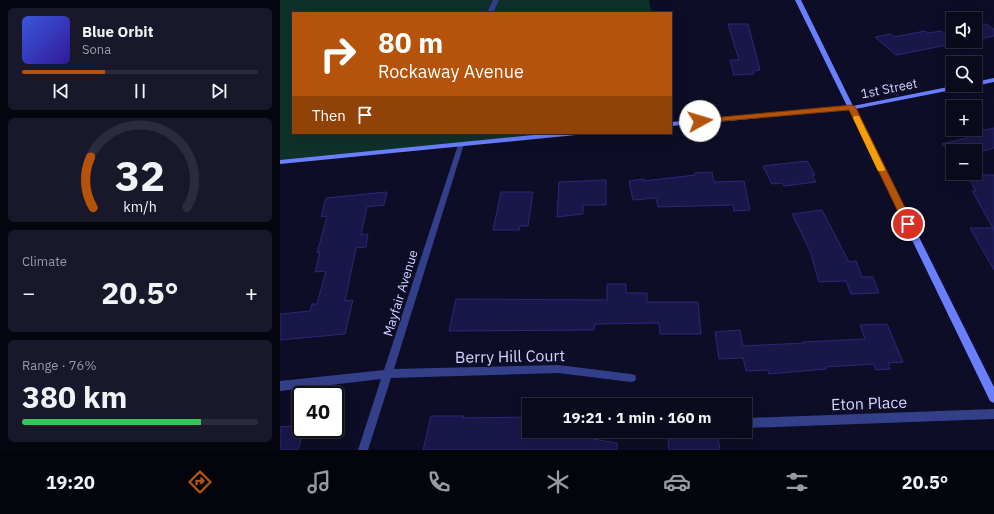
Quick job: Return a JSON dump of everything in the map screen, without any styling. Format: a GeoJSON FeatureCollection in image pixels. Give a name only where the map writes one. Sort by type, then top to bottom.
{"type":"FeatureCollection","features":[{"type":"Feature","properties":{"kind":"street"},"geometry":{"type":"LineString","coordinates":[[490,12],[496,0]]}},
{"type":"Feature","properties":{"kind":"street"},"geometry":{"type":"LineString","coordinates":[[798,0],[994,398]]}},
{"type":"Feature","properties":{"kind":"street"},"geometry":{"type":"LineString","coordinates":[[982,83],[994,80]]}},
{"type":"Feature","properties":{"kind":"street","name":"1st Street"},"geometry":{"type":"LineString","coordinates":[[672,124],[852,108],[946,89]]}},
{"type":"Feature","properties":{"kind":"street"},"geometry":{"type":"LineString","coordinates":[[280,162],[566,134]]}},
{"type":"Feature","properties":{"kind":"street","name":"Mayfair Avenue"},"geometry":{"type":"LineString","coordinates":[[364,450],[461,144]]}},
{"type":"Feature","properties":{"kind":"street","name":"Berry Hill Court"},"geometry":{"type":"LineString","coordinates":[[280,386],[388,374],[558,369],[581,370],[631,378]]}},
{"type":"Feature","properties":{"kind":"street","name":"Eton Place"},"geometry":{"type":"LineString","coordinates":[[752,423],[994,414]]}},
{"type":"Feature","properties":{"kind":"green space"},"geometry":{"type":"Polygon","coordinates":[[[280,0],[649,0],[651,12],[292,12],[292,134],[568,134],[280,162],[280,0]]]}},
{"type":"Feature","properties":{"kind":"building"},"geometry":{"type":"Polygon","coordinates":[[[728,24],[748,24],[760,70],[753,71],[754,74],[734,75],[730,60],[739,60],[728,24]]]}},
{"type":"Feature","properties":{"kind":"building"},"geometry":{"type":"Polygon","coordinates":[[[986,24],[994,29],[994,36],[982,39],[982,25],[986,24]]]}},
{"type":"Feature","properties":{"kind":"building"},"geometry":{"type":"Polygon","coordinates":[[[925,31],[928,33],[941,31],[946,35],[946,45],[896,55],[875,37],[891,34],[894,37],[925,31]]]}},
{"type":"Feature","properties":{"kind":"building"},"geometry":{"type":"Polygon","coordinates":[[[994,128],[994,148],[982,151],[982,144],[946,144],[946,148],[942,144],[967,138],[964,136],[982,136],[982,131],[994,128]]]}},
{"type":"Feature","properties":{"kind":"building"},"geometry":{"type":"Polygon","coordinates":[[[807,161],[815,175],[812,176],[816,182],[784,186],[782,183],[772,184],[763,166],[807,161]]]}},
{"type":"Feature","properties":{"kind":"building"},"geometry":{"type":"Polygon","coordinates":[[[712,172],[714,182],[744,181],[750,210],[734,211],[733,205],[658,207],[656,198],[633,200],[629,181],[644,179],[644,181],[695,175],[695,173],[712,172]]]}},
{"type":"Feature","properties":{"kind":"building"},"geometry":{"type":"Polygon","coordinates":[[[982,175],[994,175],[994,270],[970,228],[993,228],[972,191],[976,191],[970,180],[982,180],[982,175]]]}},
{"type":"Feature","properties":{"kind":"building"},"geometry":{"type":"Polygon","coordinates":[[[606,180],[606,205],[583,205],[583,214],[557,217],[559,182],[606,180]]]}},
{"type":"Feature","properties":{"kind":"building"},"geometry":{"type":"Polygon","coordinates":[[[387,192],[384,205],[367,207],[361,235],[368,234],[366,247],[356,248],[345,301],[353,300],[345,334],[280,340],[280,314],[310,311],[312,304],[317,304],[326,271],[315,272],[320,252],[317,253],[327,216],[321,217],[326,198],[387,192]]]}},
{"type":"Feature","properties":{"kind":"building"},"geometry":{"type":"Polygon","coordinates":[[[501,192],[533,192],[528,226],[520,226],[519,230],[493,230],[501,192]]]}},
{"type":"Feature","properties":{"kind":"building"},"geometry":{"type":"Polygon","coordinates":[[[822,210],[849,262],[856,261],[862,277],[873,277],[879,293],[851,294],[846,281],[819,282],[810,251],[792,214],[822,210]]]}},
{"type":"Feature","properties":{"kind":"building"},"geometry":{"type":"Polygon","coordinates":[[[607,284],[626,284],[626,293],[647,293],[647,302],[698,302],[701,334],[660,334],[659,323],[595,324],[594,330],[449,331],[456,299],[607,300],[607,284]]]}},
{"type":"Feature","properties":{"kind":"building"},"geometry":{"type":"Polygon","coordinates":[[[887,324],[903,362],[888,363],[890,369],[876,370],[874,364],[825,367],[826,369],[769,374],[768,370],[746,371],[743,358],[719,359],[715,332],[740,330],[743,346],[865,339],[860,325],[887,324]]]}},
{"type":"Feature","properties":{"kind":"building"},"geometry":{"type":"Polygon","coordinates":[[[431,416],[464,416],[463,418],[522,417],[522,438],[593,438],[617,443],[617,450],[423,450],[431,416]]]}},
{"type":"Feature","properties":{"kind":"building"},"geometry":{"type":"Polygon","coordinates":[[[292,426],[292,438],[301,438],[298,450],[280,450],[280,427],[292,426]]]}},
{"type":"Feature","properties":{"kind":"building"},"geometry":{"type":"Polygon","coordinates":[[[668,438],[718,438],[720,450],[669,450],[668,438]]]}},
{"type":"Feature","properties":{"kind":"slow traffic"},"geometry":{"type":"LineString","coordinates":[[857,118],[881,169]]}},
{"type":"Feature","properties":{"kind":"route"},"geometry":{"type":"LineString","coordinates":[[700,121],[852,108],[908,224]]}}]}
